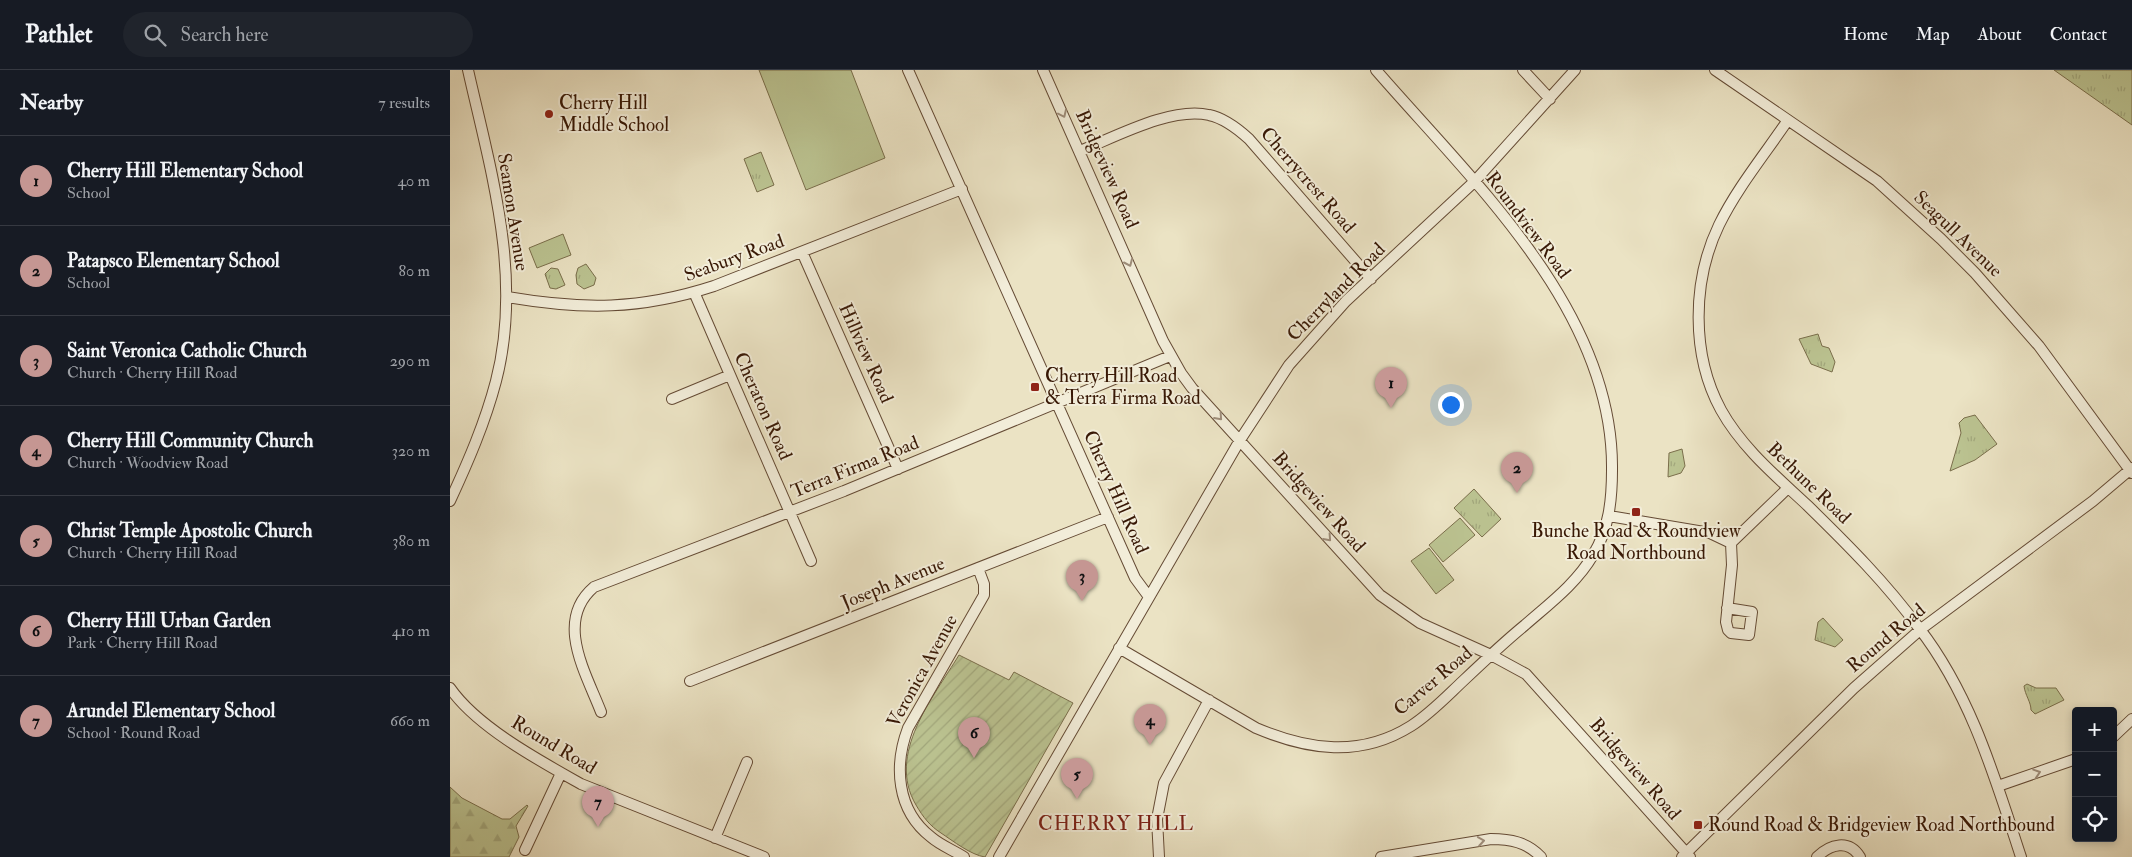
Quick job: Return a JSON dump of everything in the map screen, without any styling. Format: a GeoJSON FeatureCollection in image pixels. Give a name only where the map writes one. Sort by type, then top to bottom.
{"type":"FeatureCollection","features":[{"type":"Feature","properties":{"kind":"street","name":"Seamon Avenue"},"geometry":{"type":"LineString","coordinates":[[450,501],[478,440],[497,380],[502,353],[507,297],[506,262],[498,205],[468,70]]}},
{"type":"Feature","properties":{"kind":"street","name":"Cherry Hill Road"},"geometry":{"type":"LineString","coordinates":[[908,70],[1135,578],[1149,597]]}},
{"type":"Feature","properties":{"kind":"street","name":"Bridgeview Road"},"geometry":{"type":"LineString","coordinates":[[1043,70],[1170,356],[1192,388],[1380,595],[1420,623],[1491,654],[1526,674],[1686,856]]}},
{"type":"Feature","properties":{"kind":"street","name":"Roundview Road"},"geometry":{"type":"LineString","coordinates":[[1376,70],[1525,243],[1549,277],[1581,334],[1594,363],[1603,397],[1612,448],[1612,485],[1609,516]]}},
{"type":"Feature","properties":{"kind":"street"},"geometry":{"type":"LineString","coordinates":[[1523,70],[1550,99]]}},
{"type":"Feature","properties":{"kind":"street","name":"Cherryland Road"},"geometry":{"type":"LineString","coordinates":[[1149,597],[1240,440],[1272,389],[1308,341],[1346,302],[1474,182],[1575,70]]}},
{"type":"Feature","properties":{"kind":"street","name":"Seagull Avenue"},"geometry":{"type":"LineString","coordinates":[[1715,70],[1877,181],[1975,273],[2039,346],[2131,470]]}},
{"type":"Feature","properties":{"kind":"street","name":"Cherrycrest Road"},"geometry":{"type":"LineString","coordinates":[[1080,151],[1159,120],[1190,114],[1209,115],[1238,129],[1249,139],[1371,279]]}},
{"type":"Feature","properties":{"kind":"street","name":"Bethune Road"},"geometry":{"type":"LineString","coordinates":[[1788,120],[1733,200],[1719,226],[1703,272],[1699,320],[1704,366],[1721,411],[1749,449],[1876,574],[1921,629],[1966,708],[1998,786],[2021,857]]}},
{"type":"Feature","properties":{"kind":"street","name":"Seabury Road"},"geometry":{"type":"LineString","coordinates":[[507,297],[561,306],[604,306],[654,302],[694,292],[962,189]]}},
{"type":"Feature","properties":{"kind":"street","name":"Hillview Road"},"geometry":{"type":"LineString","coordinates":[[802,252],[898,469]]}},
{"type":"Feature","properties":{"kind":"street","name":"Cheraton Road"},"geometry":{"type":"LineString","coordinates":[[694,292],[811,561]]}},
{"type":"Feature","properties":{"kind":"street","name":"Terra Firma Road"},"geometry":{"type":"LineString","coordinates":[[601,712],[576,644],[573,626],[578,606],[584,595],[602,582],[898,469],[1170,356]]}},
{"type":"Feature","properties":{"kind":"street"},"geometry":{"type":"LineString","coordinates":[[672,399],[730,374]]}},
{"type":"Feature","properties":{"kind":"street","name":"Round Road"},"geometry":{"type":"LineString","coordinates":[[1686,856],[1854,688],[1921,629],[2093,501],[2131,470]]}},
{"type":"Feature","properties":{"kind":"street"},"geometry":{"type":"LineString","coordinates":[[1727,608],[1732,565],[1731,543],[1788,488]]}},
{"type":"Feature","properties":{"kind":"street"},"geometry":{"type":"LineString","coordinates":[[1609,516],[1710,533],[1731,543]]}},
{"type":"Feature","properties":{"kind":"street","name":"Carver Road"},"geometry":{"type":"LineString","coordinates":[[1118,648],[1256,728],[1279,738],[1302,745],[1349,747],[1375,742],[1412,726],[1432,711],[1491,654],[1562,593],[1593,556],[1609,516]]}},
{"type":"Feature","properties":{"kind":"street","name":"Joseph Avenue"},"geometry":{"type":"LineString","coordinates":[[690,681],[1108,517]]}},
{"type":"Feature","properties":{"kind":"street","name":"Veronica Avenue"},"geometry":{"type":"LineString","coordinates":[[964,857],[931,837],[912,818],[902,793],[899,767],[903,742],[908,728],[984,595],[984,584],[978,568]]}},
{"type":"Feature","properties":{"kind":"street"},"geometry":{"type":"LineString","coordinates":[[999,857],[1149,597]]}},
{"type":"Feature","properties":{"kind":"street","name":"Round Road"},"geometry":{"type":"LineString","coordinates":[[450,688],[480,720],[581,784],[764,857]]}},
{"type":"Feature","properties":{"kind":"street"},"geometry":{"type":"LineString","coordinates":[[1159,857],[1157,819],[1164,782],[1209,700]]}},
{"type":"Feature","properties":{"kind":"street"},"geometry":{"type":"LineString","coordinates":[[2117,733],[2132,719]]}},
{"type":"Feature","properties":{"kind":"street"},"geometry":{"type":"LineString","coordinates":[[1998,786],[2072,760]]}},
{"type":"Feature","properties":{"kind":"street"},"geometry":{"type":"LineString","coordinates":[[715,838],[747,762]]}},
{"type":"Feature","properties":{"kind":"street"},"geometry":{"type":"LineString","coordinates":[[525,850],[561,773]]}},
{"type":"Feature","properties":{"kind":"street"},"geometry":{"type":"LineString","coordinates":[[1381,857],[1491,839],[1517,841],[1528,846],[1541,857]]}},
{"type":"Feature","properties":{"kind":"street"},"geometry":{"type":"LineString","coordinates":[[1817,857],[1829,848],[1838,845],[1852,848],[1860,857]]}},
{"type":"Feature","properties":{"kind":"green space"},"geometry":{"type":"Polygon","coordinates":[[[759,70],[851,70],[885,158],[806,190],[759,70]]]}},
{"type":"Feature","properties":{"kind":"green space"},"geometry":{"type":"Polygon","coordinates":[[[2054,70],[2132,70],[2132,125],[2054,70]]]}},
{"type":"Feature","properties":{"kind":"green space"},"geometry":{"type":"Polygon","coordinates":[[[761,152],[774,185],[757,192],[744,159],[761,152]]]}},
{"type":"Feature","properties":{"kind":"green space"},"geometry":{"type":"Polygon","coordinates":[[[563,234],[571,255],[537,268],[529,248],[563,234]]]}},
{"type":"Feature","properties":{"kind":"green space"},"geometry":{"type":"Polygon","coordinates":[[[586,264],[596,278],[594,285],[584,289],[577,284],[576,275],[578,268],[586,264]]]}},
{"type":"Feature","properties":{"kind":"green space"},"geometry":{"type":"Polygon","coordinates":[[[551,268],[558,269],[565,285],[556,289],[550,288],[545,274],[551,268]]]}},
{"type":"Feature","properties":{"kind":"green space"},"geometry":{"type":"Polygon","coordinates":[[[1818,334],[1822,346],[1829,348],[1835,362],[1832,372],[1811,364],[1799,339],[1818,334]]]}},
{"type":"Feature","properties":{"kind":"green space"},"geometry":{"type":"Polygon","coordinates":[[[1975,415],[1997,444],[1975,460],[1950,471],[1961,433],[1959,423],[1964,418],[1975,415]]]}},
{"type":"Feature","properties":{"kind":"green space"},"geometry":{"type":"Polygon","coordinates":[[[1682,449],[1685,466],[1681,473],[1668,477],[1669,453],[1682,449]]]}},
{"type":"Feature","properties":{"kind":"green space"},"geometry":{"type":"Polygon","coordinates":[[[1474,489],[1501,519],[1482,537],[1454,508],[1474,489]]]}},
{"type":"Feature","properties":{"kind":"green space"},"geometry":{"type":"Polygon","coordinates":[[[1460,518],[1475,535],[1443,562],[1429,545],[1460,518]]]}},
{"type":"Feature","properties":{"kind":"green space"},"geometry":{"type":"Polygon","coordinates":[[[1429,548],[1454,580],[1436,594],[1411,561],[1429,548]]]}},
{"type":"Feature","properties":{"kind":"green space"},"geometry":{"type":"Polygon","coordinates":[[[1823,618],[1843,640],[1835,647],[1815,640],[1818,622],[1823,618]]]}},
{"type":"Feature","properties":{"kind":"green space"},"geometry":{"type":"Polygon","coordinates":[[[959,655],[1009,680],[1014,672],[1073,703],[985,857],[968,851],[933,827],[916,805],[908,786],[906,766],[916,727],[959,655]]]}},
{"type":"Feature","properties":{"kind":"green space"},"geometry":{"type":"Polygon","coordinates":[[[2027,684],[2036,688],[2056,688],[2064,700],[2035,714],[2031,710],[2024,686],[2027,684]]]}},
{"type":"Feature","properties":{"kind":"green space"},"geometry":{"type":"Polygon","coordinates":[[[450,787],[462,798],[502,819],[510,819],[528,806],[516,826],[519,837],[509,857],[450,857],[450,787]]]}},
{"type":"Feature","properties":{"kind":"place","name":"Cherry Hill Middle School"},"geometry":{"type":"Point","coordinates":[549,114]}},
{"type":"Feature","properties":{"kind":"place","name":"Cherry Hill Road & Terra Firma Road"},"geometry":{"type":"Point","coordinates":[1035,387]}},
{"type":"Feature","properties":{"kind":"place","name":"Cherry Hill Elementary School"},"geometry":{"type":"Point","coordinates":[1391,408]}},
{"type":"Feature","properties":{"kind":"place","name":"Patapsco Elementary School"},"geometry":{"type":"Point","coordinates":[1517,493]}},
{"type":"Feature","properties":{"kind":"place","name":"Bunche Road & Roundview Road Northbound"},"geometry":{"type":"Point","coordinates":[1636,512]}},
{"type":"Feature","properties":{"kind":"place","name":"Saint Veronica Catholic Church"},"geometry":{"type":"Point","coordinates":[1082,601]}},
{"type":"Feature","properties":{"kind":"place","name":"Cherry Hill Community Church"},"geometry":{"type":"Point","coordinates":[1150,745]}},
{"type":"Feature","properties":{"kind":"place","name":"Cherry Hill Urban Garden"},"geometry":{"type":"Point","coordinates":[974,758]}},
{"type":"Feature","properties":{"kind":"place","name":"Christ Temple Apostolic Church"},"geometry":{"type":"Point","coordinates":[1077,799]}},
{"type":"Feature","properties":{"kind":"place","name":"Round Road & Bridgeview Road Northbound"},"geometry":{"type":"Point","coordinates":[1698,825]}},
{"type":"Feature","properties":{"kind":"place","name":"Arundel Elementary School"},"geometry":{"type":"Point","coordinates":[598,827]}},
{"type":"Feature","properties":{"kind":"district","name":"CHERRY HILL"},"geometry":{"type":"Point","coordinates":[1116,823]}}]}
